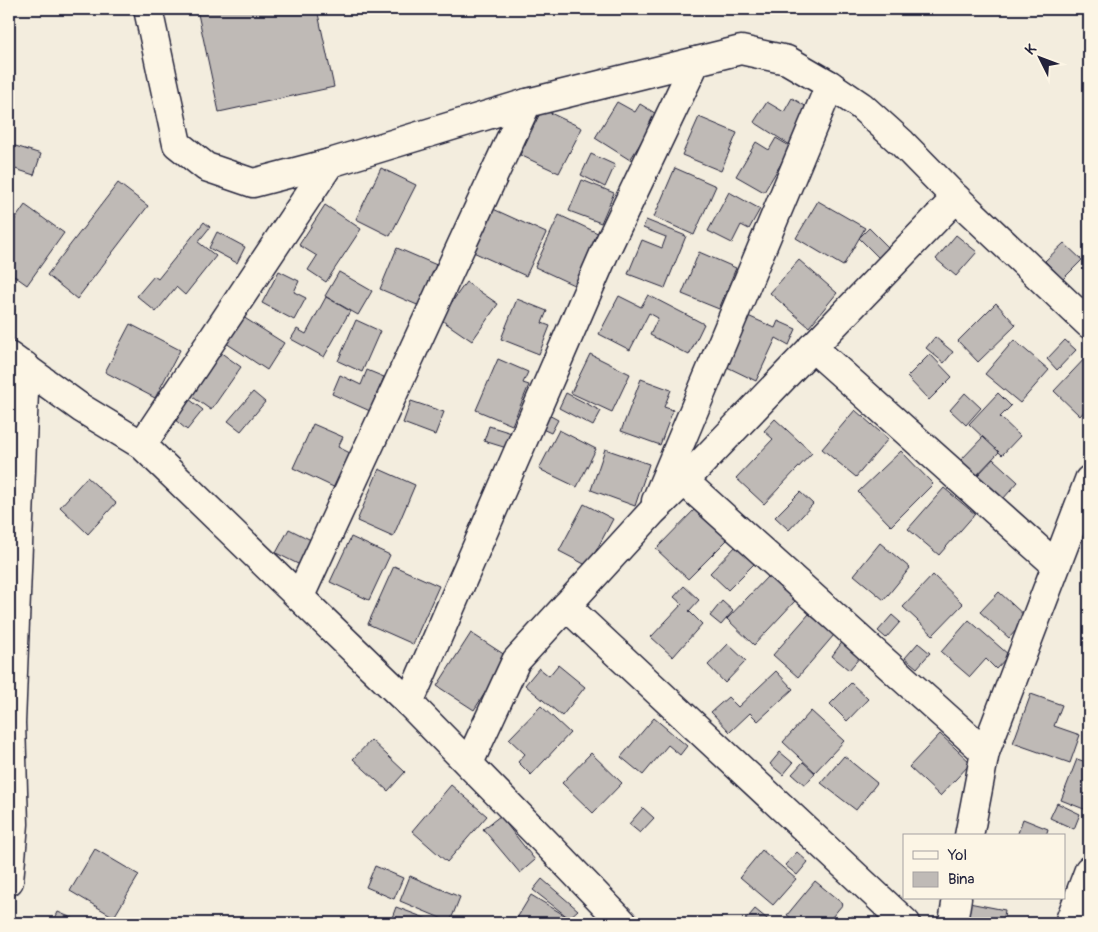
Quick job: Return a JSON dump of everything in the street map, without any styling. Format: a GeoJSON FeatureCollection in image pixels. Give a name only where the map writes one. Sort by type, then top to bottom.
{"type":"FeatureCollection","features":[{"type":"Feature","properties":{"kind":"street"},"geometry":{"type":"LineString","coordinates":[[148,9],[177,144],[206,167],[252,182],[330,163],[526,103],[741,50],[787,60],[861,106],[902,143],[956,198],[1089,324]]}},
{"type":"Feature","properties":{"kind":"street"},"geometry":{"type":"LineString","coordinates":[[409,703],[604,254],[696,61]]}},
{"type":"Feature","properties":{"kind":"street"},"geometry":{"type":"LineString","coordinates":[[652,512],[830,85]]}},
{"type":"Feature","properties":{"kind":"street"},"geometry":{"type":"LineString","coordinates":[[300,596],[526,103]]}},
{"type":"Feature","properties":{"kind":"street"},"geometry":{"type":"LineString","coordinates":[[142,445],[330,163]]}},
{"type":"Feature","properties":{"kind":"street"},"geometry":{"type":"LineString","coordinates":[[469,763],[516,661],[652,512],[956,198]]}},
{"type":"Feature","properties":{"kind":"street"},"geometry":{"type":"LineString","coordinates":[[812,347],[1056,565]]}},
{"type":"Feature","properties":{"kind":"street"},"geometry":{"type":"LineString","coordinates":[[17,361],[81,408],[142,445],[409,703],[469,763],[621,923]]}},
{"type":"Feature","properties":{"kind":"street"},"geometry":{"type":"LineString","coordinates":[[9,881],[17,361]]}},
{"type":"Feature","properties":{"kind":"street"},"geometry":{"type":"LineString","coordinates":[[969,834],[986,752],[1089,480]]}},
{"type":"Feature","properties":{"kind":"street"},"geometry":{"type":"LineString","coordinates":[[684,481],[986,752]]}},
{"type":"Feature","properties":{"kind":"street"},"geometry":{"type":"LineString","coordinates":[[566,606],[906,923]]}},
{"type":"Feature","properties":{"kind":"street"},"geometry":{"type":"LineString","coordinates":[[1069,923],[1089,870]]}},
{"type":"Feature","properties":{"kind":"street"},"geometry":{"type":"LineString","coordinates":[[953,923],[957,900]]}},
{"type":"Feature","properties":{"kind":"building"},"geometry":{"type":"Polygon","coordinates":[[[197,9],[317,9],[334,87],[219,112],[197,9]]]}},
{"type":"Feature","properties":{"kind":"building"},"geometry":{"type":"Polygon","coordinates":[[[792,98],[812,110],[790,145],[754,122],[767,102],[784,112],[792,98]]]}},
{"type":"Feature","properties":{"kind":"building"},"geometry":{"type":"Polygon","coordinates":[[[617,102],[635,112],[640,104],[658,115],[630,160],[595,138],[617,102]]]}},
{"type":"Feature","properties":{"kind":"building"},"geometry":{"type":"Polygon","coordinates":[[[542,109],[582,128],[559,173],[520,155],[542,109]]]}},
{"type":"Feature","properties":{"kind":"building"},"geometry":{"type":"Polygon","coordinates":[[[699,117],[737,133],[721,171],[682,155],[699,117]]]}},
{"type":"Feature","properties":{"kind":"building"},"geometry":{"type":"Polygon","coordinates":[[[776,138],[791,147],[764,192],[736,176],[756,142],[769,150],[776,138]]]}},
{"type":"Feature","properties":{"kind":"building"},"geometry":{"type":"Polygon","coordinates":[[[9,144],[41,154],[34,175],[9,167],[9,144]]]}},
{"type":"Feature","properties":{"kind":"building"},"geometry":{"type":"Polygon","coordinates":[[[591,154],[615,165],[605,187],[581,175],[591,154]]]}},
{"type":"Feature","properties":{"kind":"building"},"geometry":{"type":"Polygon","coordinates":[[[381,168],[416,185],[390,236],[356,219],[381,168]]]}},
{"type":"Feature","properties":{"kind":"building"},"geometry":{"type":"Polygon","coordinates":[[[675,168],[716,186],[694,235],[654,217],[675,168]]]}},
{"type":"Feature","properties":{"kind":"building"},"geometry":{"type":"Polygon","coordinates":[[[582,180],[614,193],[601,223],[569,211],[582,180]]]}},
{"type":"Feature","properties":{"kind":"building"},"geometry":{"type":"Polygon","coordinates":[[[118,183],[148,206],[77,299],[47,275],[118,183]]]}},
{"type":"Feature","properties":{"kind":"building"},"geometry":{"type":"Polygon","coordinates":[[[729,192],[760,209],[749,229],[741,225],[732,243],[708,231],[729,192]]]}},
{"type":"Feature","properties":{"kind":"building"},"geometry":{"type":"Polygon","coordinates":[[[818,201],[865,228],[843,266],[796,238],[818,201]]]}},
{"type":"Feature","properties":{"kind":"building"},"geometry":{"type":"Polygon","coordinates":[[[25,205],[64,233],[27,285],[9,272],[9,244],[14,237],[9,233],[9,228],[25,205]]]}},
{"type":"Feature","properties":{"kind":"building"},"geometry":{"type":"Polygon","coordinates":[[[325,205],[361,229],[326,282],[308,270],[317,256],[299,245],[325,205]]]}},
{"type":"Feature","properties":{"kind":"building"},"geometry":{"type":"Polygon","coordinates":[[[491,208],[546,233],[526,276],[471,251],[491,208]]]}},
{"type":"Feature","properties":{"kind":"building"},"geometry":{"type":"Polygon","coordinates":[[[559,215],[602,235],[578,287],[535,267],[559,215]]]}},
{"type":"Feature","properties":{"kind":"building"},"geometry":{"type":"Polygon","coordinates":[[[646,220],[686,236],[665,288],[628,274],[642,240],[662,248],[666,237],[643,228],[646,220]]]}},
{"type":"Feature","properties":{"kind":"building"},"geometry":{"type":"Polygon","coordinates":[[[204,222],[210,227],[198,242],[216,256],[185,295],[176,287],[156,312],[137,296],[154,276],[158,279],[204,222]]]}},
{"type":"Feature","properties":{"kind":"building"},"geometry":{"type":"Polygon","coordinates":[[[869,228],[889,248],[879,258],[859,238],[869,228]]]}},
{"type":"Feature","properties":{"kind":"building"},"geometry":{"type":"Polygon","coordinates":[[[217,232],[245,247],[237,263],[209,248],[217,232]]]}},
{"type":"Feature","properties":{"kind":"building"},"geometry":{"type":"Polygon","coordinates":[[[956,235],[977,252],[956,276],[936,259],[956,235]]]}},
{"type":"Feature","properties":{"kind":"building"},"geometry":{"type":"Polygon","coordinates":[[[1064,243],[1082,260],[1063,279],[1045,261],[1064,243]]]}},
{"type":"Feature","properties":{"kind":"building"},"geometry":{"type":"Polygon","coordinates":[[[397,248],[439,266],[422,307],[380,289],[397,248]]]}},
{"type":"Feature","properties":{"kind":"building"},"geometry":{"type":"Polygon","coordinates":[[[699,252],[736,268],[719,309],[682,294],[699,252]]]}},
{"type":"Feature","properties":{"kind":"building"},"geometry":{"type":"Polygon","coordinates":[[[799,260],[837,293],[809,327],[770,293],[799,260]]]}},
{"type":"Feature","properties":{"kind":"building"},"geometry":{"type":"Polygon","coordinates":[[[279,271],[299,281],[294,292],[306,298],[294,320],[262,303],[279,271]]]}},
{"type":"Feature","properties":{"kind":"building"},"geometry":{"type":"Polygon","coordinates":[[[339,272],[372,291],[358,315],[325,296],[339,272]]]}},
{"type":"Feature","properties":{"kind":"building"},"geometry":{"type":"Polygon","coordinates":[[[466,282],[498,304],[472,341],[440,319],[466,282]]]}},
{"type":"Feature","properties":{"kind":"building"},"geometry":{"type":"Polygon","coordinates":[[[648,295],[704,324],[689,355],[650,335],[658,318],[649,313],[630,350],[599,334],[619,296],[641,307],[648,295]]]}},
{"type":"Feature","properties":{"kind":"building"},"geometry":{"type":"Polygon","coordinates":[[[326,297],[350,311],[324,357],[291,339],[297,329],[306,334],[326,297]]]}},
{"type":"Feature","properties":{"kind":"building"},"geometry":{"type":"Polygon","coordinates":[[[517,299],[547,311],[542,323],[550,326],[539,354],[501,339],[517,299]]]}},
{"type":"Feature","properties":{"kind":"building"},"geometry":{"type":"Polygon","coordinates":[[[996,303],[1016,325],[978,362],[958,341],[996,303]]]}},
{"type":"Feature","properties":{"kind":"building"},"geometry":{"type":"Polygon","coordinates":[[[9,304],[15,310],[9,317],[9,304]]]}},
{"type":"Feature","properties":{"kind":"building"},"geometry":{"type":"Polygon","coordinates":[[[748,316],[775,328],[778,321],[796,329],[789,345],[776,338],[756,381],[725,366],[748,316]]]}},
{"type":"Feature","properties":{"kind":"building"},"geometry":{"type":"Polygon","coordinates":[[[243,317],[284,343],[267,370],[226,343],[243,317]]]}},
{"type":"Feature","properties":{"kind":"building"},"geometry":{"type":"Polygon","coordinates":[[[356,320],[380,331],[362,372],[338,361],[356,320]]]}},
{"type":"Feature","properties":{"kind":"building"},"geometry":{"type":"Polygon","coordinates":[[[130,324],[180,350],[155,398],[105,372],[130,324]]]}},
{"type":"Feature","properties":{"kind":"building"},"geometry":{"type":"Polygon","coordinates":[[[935,337],[953,352],[944,363],[926,348],[935,337]]]}},
{"type":"Feature","properties":{"kind":"building"},"geometry":{"type":"Polygon","coordinates":[[[1014,340],[1049,370],[1020,403],[985,374],[1014,340]]]}},
{"type":"Feature","properties":{"kind":"building"},"geometry":{"type":"Polygon","coordinates":[[[1065,340],[1076,350],[1057,370],[1047,359],[1065,340]]]}},
{"type":"Feature","properties":{"kind":"building"},"geometry":{"type":"Polygon","coordinates":[[[220,352],[241,367],[211,410],[190,395],[220,352]]]}},
{"type":"Feature","properties":{"kind":"building"},"geometry":{"type":"Polygon","coordinates":[[[590,354],[630,374],[612,412],[571,393],[590,354]]]}},
{"type":"Feature","properties":{"kind":"building"},"geometry":{"type":"Polygon","coordinates":[[[930,354],[952,377],[929,400],[907,377],[930,354]]]}},
{"type":"Feature","properties":{"kind":"building"},"geometry":{"type":"Polygon","coordinates":[[[1089,354],[1089,406],[1080,416],[1054,391],[1089,354]]]}},
{"type":"Feature","properties":{"kind":"building"},"geometry":{"type":"Polygon","coordinates":[[[498,359],[528,372],[523,383],[529,385],[512,425],[476,410],[498,359]]]}},
{"type":"Feature","properties":{"kind":"building"},"geometry":{"type":"Polygon","coordinates":[[[367,370],[384,377],[370,411],[332,394],[340,375],[361,385],[367,370]]]}},
{"type":"Feature","properties":{"kind":"building"},"geometry":{"type":"Polygon","coordinates":[[[641,379],[671,390],[664,407],[673,410],[660,445],[621,431],[641,379]]]}},
{"type":"Feature","properties":{"kind":"building"},"geometry":{"type":"Polygon","coordinates":[[[253,392],[265,402],[241,431],[228,421],[253,392]]]}},
{"type":"Feature","properties":{"kind":"building"},"geometry":{"type":"Polygon","coordinates":[[[566,393],[601,411],[593,426],[559,408],[566,393]]]}},
{"type":"Feature","properties":{"kind":"building"},"geometry":{"type":"Polygon","coordinates":[[[965,393],[981,408],[966,425],[950,410],[965,393]]]}},
{"type":"Feature","properties":{"kind":"building"},"geometry":{"type":"Polygon","coordinates":[[[998,393],[1011,406],[1000,417],[1020,436],[1002,455],[969,424],[998,393]]]}},
{"type":"Feature","properties":{"kind":"building"},"geometry":{"type":"Polygon","coordinates":[[[189,399],[203,410],[187,430],[173,418],[189,399]]]}},
{"type":"Feature","properties":{"kind":"building"},"geometry":{"type":"Polygon","coordinates":[[[411,401],[444,412],[435,435],[403,423],[411,401]]]}},
{"type":"Feature","properties":{"kind":"building"},"geometry":{"type":"Polygon","coordinates":[[[855,410],[888,439],[856,477],[822,449],[855,410]]]}},
{"type":"Feature","properties":{"kind":"building"},"geometry":{"type":"Polygon","coordinates":[[[545,413],[558,420],[551,433],[538,427],[545,413]]]}},
{"type":"Feature","properties":{"kind":"building"},"geometry":{"type":"Polygon","coordinates":[[[775,419],[812,453],[764,504],[736,478],[773,439],[764,431],[775,419]]]}},
{"type":"Feature","properties":{"kind":"building"},"geometry":{"type":"Polygon","coordinates":[[[313,424],[343,437],[338,447],[358,457],[342,491],[293,468],[313,424]]]}},
{"type":"Feature","properties":{"kind":"building"},"geometry":{"type":"Polygon","coordinates":[[[489,426],[515,434],[510,449],[484,441],[489,426]]]}},
{"type":"Feature","properties":{"kind":"building"},"geometry":{"type":"Polygon","coordinates":[[[559,430],[596,449],[577,487],[539,469],[559,430]]]}},
{"type":"Feature","properties":{"kind":"building"},"geometry":{"type":"Polygon","coordinates":[[[983,437],[999,452],[976,476],[960,461],[983,437]]]}},
{"type":"Feature","properties":{"kind":"building"},"geometry":{"type":"Polygon","coordinates":[[[605,449],[649,464],[635,506],[591,490],[605,449]]]}},
{"type":"Feature","properties":{"kind":"building"},"geometry":{"type":"Polygon","coordinates":[[[901,451],[933,484],[891,526],[858,492],[901,451]]]}},
{"type":"Feature","properties":{"kind":"building"},"geometry":{"type":"Polygon","coordinates":[[[993,459],[1018,482],[1003,499],[978,475],[993,459]]]}},
{"type":"Feature","properties":{"kind":"building"},"geometry":{"type":"Polygon","coordinates":[[[379,469],[415,485],[393,537],[357,521],[379,469]]]}},
{"type":"Feature","properties":{"kind":"building"},"geometry":{"type":"Polygon","coordinates":[[[87,477],[116,503],[88,534],[60,507],[87,477]]]}},
{"type":"Feature","properties":{"kind":"building"},"geometry":{"type":"Polygon","coordinates":[[[944,488],[975,514],[939,555],[908,529],[944,488]]]}},
{"type":"Feature","properties":{"kind":"building"},"geometry":{"type":"Polygon","coordinates":[[[800,492],[813,504],[789,530],[775,517],[800,492]]]}},
{"type":"Feature","properties":{"kind":"building"},"geometry":{"type":"Polygon","coordinates":[[[584,504],[613,519],[588,566],[559,551],[584,504]]]}},
{"type":"Feature","properties":{"kind":"building"},"geometry":{"type":"Polygon","coordinates":[[[696,508],[728,539],[688,579],[656,549],[696,508]]]}},
{"type":"Feature","properties":{"kind":"building"},"geometry":{"type":"Polygon","coordinates":[[[289,529],[315,542],[302,566],[276,553],[289,529]]]}},
{"type":"Feature","properties":{"kind":"building"},"geometry":{"type":"Polygon","coordinates":[[[351,537],[390,555],[369,600],[330,582],[351,537]]]}},
{"type":"Feature","properties":{"kind":"building"},"geometry":{"type":"Polygon","coordinates":[[[880,543],[910,568],[884,600],[854,575],[880,543]]]}},
{"type":"Feature","properties":{"kind":"building"},"geometry":{"type":"Polygon","coordinates":[[[738,544],[756,562],[728,590],[710,573],[738,544]]]}},
{"type":"Feature","properties":{"kind":"building"},"geometry":{"type":"Polygon","coordinates":[[[394,566],[439,586],[413,644],[368,624],[394,566]]]}},
{"type":"Feature","properties":{"kind":"building"},"geometry":{"type":"Polygon","coordinates":[[[933,575],[963,604],[933,635],[903,607],[933,575]]]}},
{"type":"Feature","properties":{"kind":"building"},"geometry":{"type":"Polygon","coordinates":[[[768,576],[795,601],[754,645],[727,619],[768,576]]]}},
{"type":"Feature","properties":{"kind":"building"},"geometry":{"type":"Polygon","coordinates":[[[684,586],[699,600],[689,611],[702,624],[673,657],[651,637],[682,604],[674,597],[684,586]]]}},
{"type":"Feature","properties":{"kind":"building"},"geometry":{"type":"Polygon","coordinates":[[[999,592],[1027,618],[1009,638],[980,612],[999,592]]]}},
{"type":"Feature","properties":{"kind":"building"},"geometry":{"type":"Polygon","coordinates":[[[722,601],[733,611],[721,625],[710,616],[722,601]]]}},
{"type":"Feature","properties":{"kind":"building"},"geometry":{"type":"Polygon","coordinates":[[[809,614],[834,635],[798,677],[773,655],[809,614]]]}},
{"type":"Feature","properties":{"kind":"building"},"geometry":{"type":"Polygon","coordinates":[[[892,615],[900,622],[886,638],[878,631],[892,615]]]}},
{"type":"Feature","properties":{"kind":"building"},"geometry":{"type":"Polygon","coordinates":[[[969,620],[1009,655],[996,669],[986,659],[970,677],[941,652],[969,620]]]}},
{"type":"Feature","properties":{"kind":"building"},"geometry":{"type":"Polygon","coordinates":[[[471,633],[508,657],[474,710],[437,686],[471,633]]]}},
{"type":"Feature","properties":{"kind":"building"},"geometry":{"type":"Polygon","coordinates":[[[843,641],[861,656],[849,670],[832,656],[843,641]]]}},
{"type":"Feature","properties":{"kind":"building"},"geometry":{"type":"Polygon","coordinates":[[[918,643],[930,653],[917,668],[905,658],[918,643]]]}},
{"type":"Feature","properties":{"kind":"building"},"geometry":{"type":"Polygon","coordinates":[[[728,644],[746,661],[725,683],[708,665],[728,644]]]}},
{"type":"Feature","properties":{"kind":"building"},"geometry":{"type":"Polygon","coordinates":[[[558,665],[585,687],[562,716],[525,685],[539,668],[549,676],[558,665]]]}},
{"type":"Feature","properties":{"kind":"building"},"geometry":{"type":"Polygon","coordinates":[[[776,671],[793,689],[758,721],[750,713],[730,732],[711,712],[728,697],[738,707],[776,671]]]}},
{"type":"Feature","properties":{"kind":"building"},"geometry":{"type":"Polygon","coordinates":[[[851,683],[868,699],[847,721],[830,704],[851,683]]]}},
{"type":"Feature","properties":{"kind":"building"},"geometry":{"type":"Polygon","coordinates":[[[1031,694],[1062,705],[1054,726],[1080,735],[1070,763],[1013,743],[1031,694]]]}},
{"type":"Feature","properties":{"kind":"building"},"geometry":{"type":"Polygon","coordinates":[[[541,706],[570,733],[531,775],[518,762],[525,754],[509,739],[541,706]]]}},
{"type":"Feature","properties":{"kind":"building"},"geometry":{"type":"Polygon","coordinates":[[[811,711],[844,741],[815,772],[783,742],[811,711]]]}},
{"type":"Feature","properties":{"kind":"building"},"geometry":{"type":"Polygon","coordinates":[[[654,718],[687,746],[680,755],[668,745],[643,775],[621,757],[654,718]]]}},
{"type":"Feature","properties":{"kind":"building"},"geometry":{"type":"Polygon","coordinates":[[[940,734],[971,763],[940,796],[909,767],[940,734]]]}},
{"type":"Feature","properties":{"kind":"building"},"geometry":{"type":"Polygon","coordinates":[[[371,740],[405,772],[388,791],[353,759],[371,740]]]}},
{"type":"Feature","properties":{"kind":"building"},"geometry":{"type":"Polygon","coordinates":[[[780,752],[793,763],[783,775],[770,764],[780,752]]]}},
{"type":"Feature","properties":{"kind":"building"},"geometry":{"type":"Polygon","coordinates":[[[591,753],[622,783],[593,813],[562,783],[591,753]]]}},
{"type":"Feature","properties":{"kind":"building"},"geometry":{"type":"Polygon","coordinates":[[[844,756],[877,783],[856,810],[821,783],[844,756]]]}},
{"type":"Feature","properties":{"kind":"building"},"geometry":{"type":"Polygon","coordinates":[[[1077,759],[1089,763],[1089,811],[1061,800],[1077,759]]]}},
{"type":"Feature","properties":{"kind":"building"},"geometry":{"type":"Polygon","coordinates":[[[803,762],[815,773],[805,785],[792,774],[803,762]]]}},
{"type":"Feature","properties":{"kind":"building"},"geometry":{"type":"Polygon","coordinates":[[[451,785],[487,816],[447,862],[412,831],[451,785]]]}},
{"type":"Feature","properties":{"kind":"building"},"geometry":{"type":"Polygon","coordinates":[[[1057,803],[1080,814],[1074,829],[1050,818],[1057,803]]]}},
{"type":"Feature","properties":{"kind":"building"},"geometry":{"type":"Polygon","coordinates":[[[643,808],[654,818],[640,833],[629,824],[643,808]]]}},
{"type":"Feature","properties":{"kind":"building"},"geometry":{"type":"Polygon","coordinates":[[[500,816],[535,860],[520,873],[483,829],[500,816]]]}},
{"type":"Feature","properties":{"kind":"building"},"geometry":{"type":"Polygon","coordinates":[[[1023,819],[1048,829],[1047,834],[1018,834],[1023,819]]]}},
{"type":"Feature","properties":{"kind":"building"},"geometry":{"type":"Polygon","coordinates":[[[95,849],[139,875],[114,917],[70,891],[95,849]]]}},
{"type":"Feature","properties":{"kind":"building"},"geometry":{"type":"Polygon","coordinates":[[[762,850],[796,879],[773,905],[740,877],[762,850]]]}},
{"type":"Feature","properties":{"kind":"building"},"geometry":{"type":"Polygon","coordinates":[[[797,852],[808,862],[797,875],[785,865],[797,852]]]}},
{"type":"Feature","properties":{"kind":"building"},"geometry":{"type":"Polygon","coordinates":[[[375,866],[403,878],[394,899],[366,887],[375,866]]]}},
{"type":"Feature","properties":{"kind":"building"},"geometry":{"type":"Polygon","coordinates":[[[410,876],[460,897],[450,922],[400,901],[410,876]]]}},
{"type":"Feature","properties":{"kind":"building"},"geometry":{"type":"Polygon","coordinates":[[[542,879],[578,910],[569,918],[533,890],[542,879]]]}},
{"type":"Feature","properties":{"kind":"building"},"geometry":{"type":"Polygon","coordinates":[[[815,881],[843,904],[827,923],[798,923],[787,915],[815,881]]]}},
{"type":"Feature","properties":{"kind":"building"},"geometry":{"type":"Polygon","coordinates":[[[531,895],[569,918],[566,923],[514,923],[531,895]]]}},
{"type":"Feature","properties":{"kind":"building"},"geometry":{"type":"Polygon","coordinates":[[[969,903],[1005,910],[1003,923],[964,923],[969,903]]]}},
{"type":"Feature","properties":{"kind":"building"},"geometry":{"type":"Polygon","coordinates":[[[396,907],[438,923],[390,923],[396,907]]]}},
{"type":"Feature","properties":{"kind":"building"},"geometry":{"type":"Polygon","coordinates":[[[755,909],[772,923],[743,923],[755,909]]]}},
{"type":"Feature","properties":{"kind":"building"},"geometry":{"type":"Polygon","coordinates":[[[58,912],[83,923],[53,923],[58,912]]]}},
{"type":"Feature","properties":{"kind":"building"},"geometry":{"type":"Polygon","coordinates":[[[852,916],[868,923],[849,923],[852,916]]]}},
{"type":"Feature","properties":{"kind":"building"},"geometry":{"type":"Polygon","coordinates":[[[252,917],[263,923],[249,923],[252,917]]]}}]}
